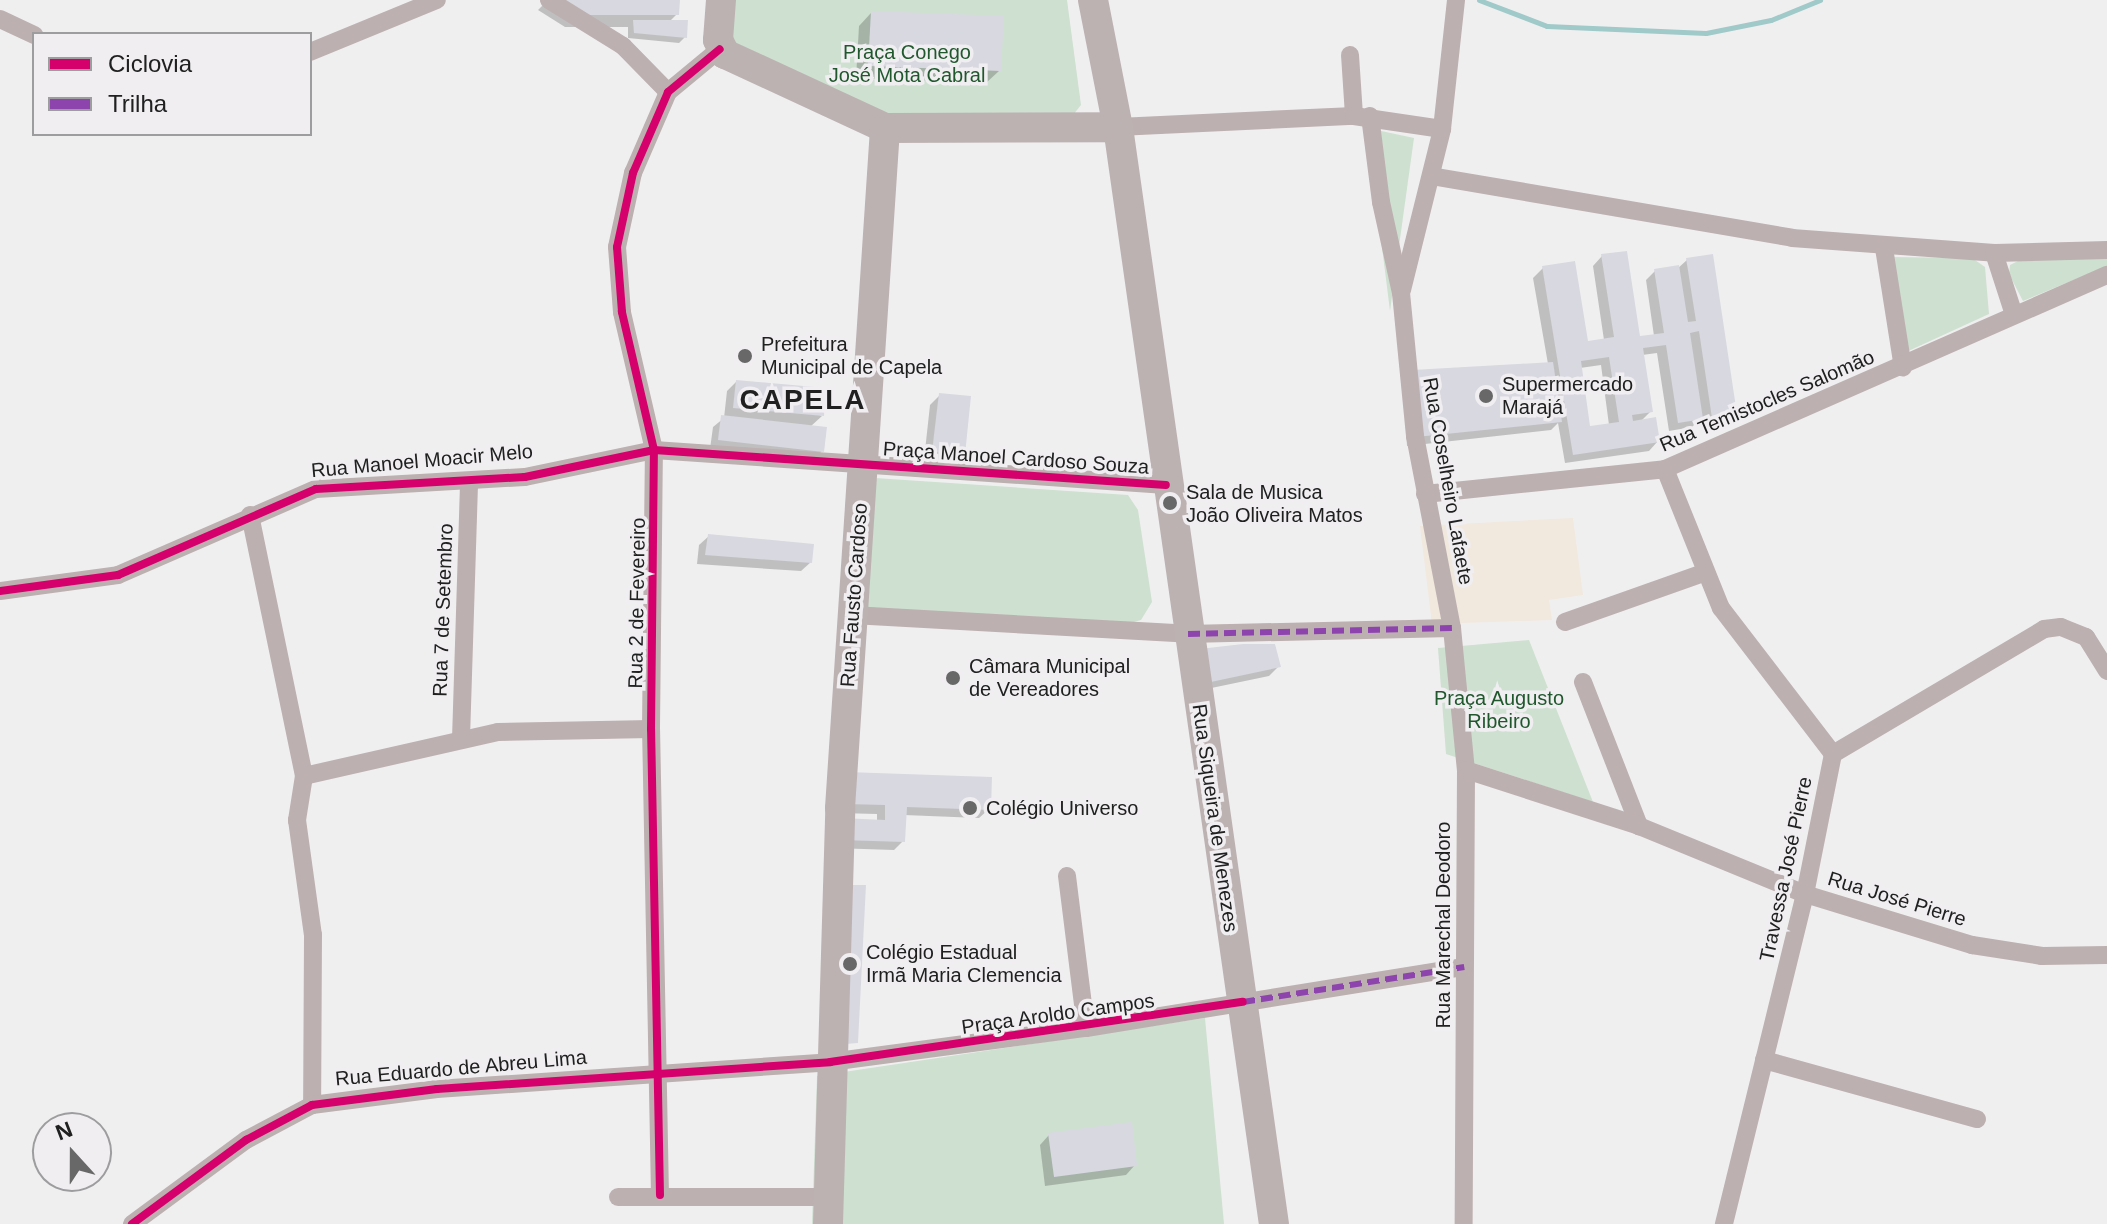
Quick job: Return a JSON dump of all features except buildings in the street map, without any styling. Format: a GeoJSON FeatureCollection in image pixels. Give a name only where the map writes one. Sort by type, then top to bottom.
{"type":"FeatureCollection","features":[{"type":"Feature","properties":{"kind":"main road"},"geometry":{"type":"LineString","coordinates":[[721,0],[720,49],[885,128],[1118,127]]}},
{"type":"Feature","properties":{"kind":"main road"},"geometry":{"type":"LineString","coordinates":[[1093,0],[1118,127],[1166,485]]}},
{"type":"Feature","properties":{"kind":"main road","name":"Rua Fausto Cardoso"},"geometry":{"type":"LineString","coordinates":[[830,1062],[852,615],[885,128]]}},
{"type":"Feature","properties":{"kind":"main road","name":"Praça Manoel Cardoso Souza"},"geometry":{"type":"LineString","coordinates":[[1166,485],[1188,634]]}},
{"type":"Feature","properties":{"kind":"main road","name":"Rua Siqueira de Menezes"},"geometry":{"type":"LineString","coordinates":[[1188,634],[1243,1002]]}},
{"type":"Feature","properties":{"kind":"main road"},"geometry":{"type":"LineString","coordinates":[[1243,1002],[1274,1224]]}},
{"type":"Feature","properties":{"kind":"main road"},"geometry":{"type":"LineString","coordinates":[[828,1210],[830,1062]]}},
{"type":"Feature","properties":{"kind":"street"},"geometry":{"type":"LineString","coordinates":[[312,51],[437,0]]}},
{"type":"Feature","properties":{"kind":"street"},"geometry":{"type":"LineString","coordinates":[[549,0],[623,46],[668,92]]}},
{"type":"Feature","properties":{"kind":"street"},"geometry":{"type":"LineString","coordinates":[[1401,293],[1442,129],[1456,0]]}},
{"type":"Feature","properties":{"kind":"street"},"geometry":{"type":"LineString","coordinates":[[0,19],[32,34]]}},
{"type":"Feature","properties":{"kind":"street","name":"Rua 2 de Fevereiro"},"geometry":{"type":"LineString","coordinates":[[660,1195],[651,729],[654,450],[622,312],[617,247],[633,173],[668,92],[720,49]]}},
{"type":"Feature","properties":{"kind":"street","name":"Rua Coselheiro Lafaete"},"geometry":{"type":"LineString","coordinates":[[1350,55],[1401,293],[1425,494],[1452,628]]}},
{"type":"Feature","properties":{"kind":"street"},"geometry":{"type":"LineString","coordinates":[[1118,127],[1362,116],[1442,129]]}},
{"type":"Feature","properties":{"kind":"street"},"geometry":{"type":"LineString","coordinates":[[1431,176],[1792,238],[1884,248],[1994,253],[2107,250]]}},
{"type":"Feature","properties":{"kind":"street"},"geometry":{"type":"LineString","coordinates":[[1884,248],[1903,368]]}},
{"type":"Feature","properties":{"kind":"street"},"geometry":{"type":"LineString","coordinates":[[1994,253],[2014,315]]}},
{"type":"Feature","properties":{"kind":"street","name":"Rua Temistocles Salomão"},"geometry":{"type":"LineString","coordinates":[[1425,494],[1665,469],[1903,368],[2107,275]]}},
{"type":"Feature","properties":{"kind":"street","name":"Rua Manoel Moacir Melo"},"geometry":{"type":"LineString","coordinates":[[0,591],[118,575],[250,515],[316,489],[469,483],[654,450],[863,463]]}},
{"type":"Feature","properties":{"kind":"street","name":"Praça Manoel Cardoso Souza"},"geometry":{"type":"LineString","coordinates":[[863,463],[1166,485]]}},
{"type":"Feature","properties":{"kind":"street"},"geometry":{"type":"LineString","coordinates":[[1665,469],[1703,573],[1721,608],[1833,754],[2044,629],[2061,627],[2086,637],[2107,671]]}},
{"type":"Feature","properties":{"kind":"street","name":"Rua 7 de Setembro"},"geometry":{"type":"LineString","coordinates":[[461,739],[469,483]]}},
{"type":"Feature","properties":{"kind":"street"},"geometry":{"type":"LineString","coordinates":[[250,515],[304,776],[297,820],[313,935],[312,1105]]}},
{"type":"Feature","properties":{"kind":"street"},"geometry":{"type":"LineString","coordinates":[[1565,622],[1703,573]]}},
{"type":"Feature","properties":{"kind":"street"},"geometry":{"type":"LineString","coordinates":[[852,615],[1188,634],[1452,628]]}},
{"type":"Feature","properties":{"kind":"street","name":"Rua Marechal Deodoro"},"geometry":{"type":"LineString","coordinates":[[1452,628],[1466,770],[1464,1224]]}},
{"type":"Feature","properties":{"kind":"street"},"geometry":{"type":"LineString","coordinates":[[1583,682],[1639,826]]}},
{"type":"Feature","properties":{"kind":"street"},"geometry":{"type":"LineString","coordinates":[[304,776],[461,739],[530,729],[651,729]]}},
{"type":"Feature","properties":{"kind":"street","name":"Travessa José Pierre"},"geometry":{"type":"LineString","coordinates":[[1724,1224],[1805,894],[1833,754]]}},
{"type":"Feature","properties":{"kind":"street"},"geometry":{"type":"LineString","coordinates":[[1466,770],[1639,826]]}},
{"type":"Feature","properties":{"kind":"street","name":"Rua José Pierre"},"geometry":{"type":"LineString","coordinates":[[1639,826],[1805,894],[1972,945],[2042,956],[2107,955]]}},
{"type":"Feature","properties":{"kind":"street"},"geometry":{"type":"LineString","coordinates":[[1067,876],[1086,1028]]}},
{"type":"Feature","properties":{"kind":"street","name":"Praça Aroldo Campos"},"geometry":{"type":"LineString","coordinates":[[830,1062],[1086,1028],[1464,967]]}},
{"type":"Feature","properties":{"kind":"street"},"geometry":{"type":"LineString","coordinates":[[1764,1060],[1977,1119]]}},
{"type":"Feature","properties":{"kind":"street","name":"Rua Eduardo de Abreu Lima"},"geometry":{"type":"LineString","coordinates":[[132,1224],[221,1157],[312,1105],[437,1089],[830,1062]]}},
{"type":"Feature","properties":{"kind":"street"},"geometry":{"type":"LineString","coordinates":[[618,1197],[660,1195],[828,1210]]}},
{"type":"Feature","properties":{"kind":"shaded area"},"geometry":{"type":"Polygon","coordinates":[[[1573,518],[1583,595],[1549,600],[1552,620],[1432,624],[1420,526],[1573,518]]]}},
{"type":"Feature","properties":{"kind":"green space","name":"Praça Conego José Mota Cabral"},"geometry":{"type":"Polygon","coordinates":[[[722,0],[1067,0],[1081,105],[1073,115],[886,131],[732,52],[722,0]]]}},
{"type":"Feature","properties":{"kind":"green space"},"geometry":{"type":"Polygon","coordinates":[[[1367,128],[1414,138],[1390,311],[1367,128]]]}},
{"type":"Feature","properties":{"kind":"green space"},"geometry":{"type":"Polygon","coordinates":[[[2107,255],[2107,266],[2023,301],[2009,274],[2010,265],[2022,259],[2107,255]]]}},
{"type":"Feature","properties":{"kind":"green space"},"geometry":{"type":"Polygon","coordinates":[[[1888,257],[1972,258],[1985,267],[1989,314],[1904,353],[1888,257]]]}},
{"type":"Feature","properties":{"kind":"green space"},"geometry":{"type":"Polygon","coordinates":[[[860,477],[1128,495],[1138,510],[1152,602],[1141,620],[1123,625],[866,609],[860,477]]]}},
{"type":"Feature","properties":{"kind":"green space","name":"Praça Augusto Ribeiro"},"geometry":{"type":"Polygon","coordinates":[[[1529,640],[1593,802],[1446,754],[1438,648],[1529,640]]]}},
{"type":"Feature","properties":{"kind":"green space"},"geometry":{"type":"Polygon","coordinates":[[[1205,1018],[1224,1224],[812,1224],[817,1076],[1205,1018]]]}},
{"type":"Feature","properties":{"kind":"waterway"},"geometry":{"type":"LineString","coordinates":[[1479,0],[1547,26],[1706,33],[1771,20],[1820,0]]}},
{"type":"Feature","properties":{"kind":"marked path"},"geometry":{"type":"LineString","coordinates":[[1188,634],[1452,628]]}},
{"type":"Feature","properties":{"kind":"marked path"},"geometry":{"type":"LineString","coordinates":[[1243,1002],[1464,967]]}},
{"type":"Feature","properties":{"kind":"cycle path"},"geometry":{"type":"LineString","coordinates":[[660,1195],[651,729],[654,450],[622,312],[617,247],[633,173],[668,92],[720,49]]}},
{"type":"Feature","properties":{"kind":"cycle path"},"geometry":{"type":"LineString","coordinates":[[0,591],[118,575],[316,489],[525,477],[654,450],[1166,485]]}},
{"type":"Feature","properties":{"kind":"cycle path"},"geometry":{"type":"LineString","coordinates":[[132,1224],[246,1140],[312,1105],[437,1089],[830,1062],[1243,1002]]}},
{"type":"Feature","properties":{"kind":"place","name":"Prefeitura Municipal de Capela"},"geometry":{"type":"Point","coordinates":[745,356]}},
{"type":"Feature","properties":{"kind":"place","name":"Supermercado Marajá"},"geometry":{"type":"Point","coordinates":[1486,396]}},
{"type":"Feature","properties":{"kind":"place","name":"Sala de Musica João Oliveira Matos"},"geometry":{"type":"Point","coordinates":[1170,503]}},
{"type":"Feature","properties":{"kind":"place","name":"Câmara Municipal de Vereadores"},"geometry":{"type":"Point","coordinates":[953,678]}},
{"type":"Feature","properties":{"kind":"place","name":"Colégio Universo"},"geometry":{"type":"Point","coordinates":[970,808]}},
{"type":"Feature","properties":{"kind":"place","name":"Colégio Estadual Irmã Maria Clemencia"},"geometry":{"type":"Point","coordinates":[850,964]}},
{"type":"Feature","properties":{"kind":"district","name":"CAPELA"},"geometry":{"type":"Point","coordinates":[803,400]}}]}
